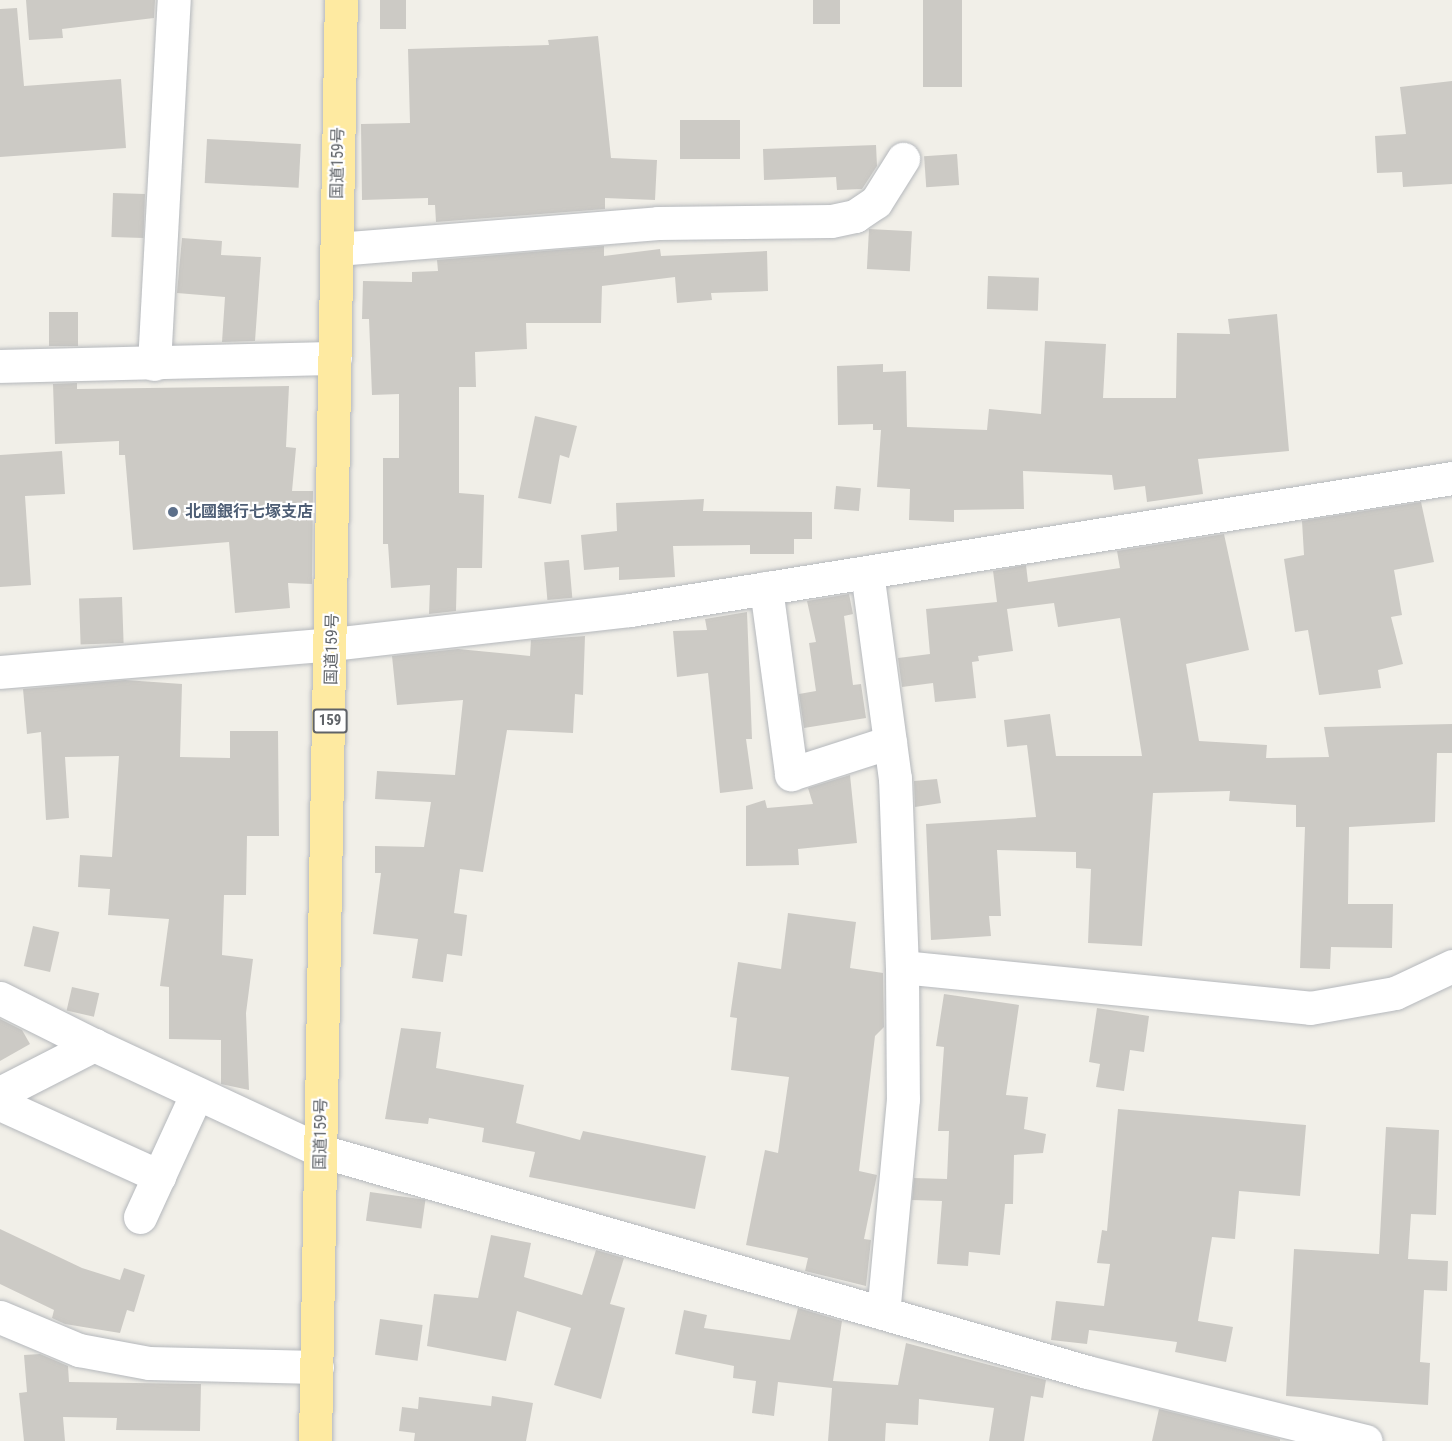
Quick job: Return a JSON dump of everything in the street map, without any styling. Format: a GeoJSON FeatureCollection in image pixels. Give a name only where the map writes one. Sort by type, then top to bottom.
{"type":"FeatureCollection","features":[{"type":"Feature","properties":{"kind":"highway","name":"国道159号"},"geometry":{"type":"LineString","coordinates":[[315,1441],[332,644],[341,0]]}},
{"type":"Feature","properties":{"kind":"street"},"geometry":{"type":"LineString","coordinates":[[154,364],[174,0]]}},
{"type":"Feature","properties":{"kind":"street"},"geometry":{"type":"LineString","coordinates":[[337,249],[658,223],[831,221],[855,216],[876,202],[903,159]]}},
{"type":"Feature","properties":{"kind":"street"},"geometry":{"type":"LineString","coordinates":[[0,366],[335,358]]}},
{"type":"Feature","properties":{"kind":"street"},"geometry":{"type":"LineString","coordinates":[[0,672],[332,644],[630,610],[1452,478]]}},
{"type":"Feature","properties":{"kind":"street"},"geometry":{"type":"LineString","coordinates":[[867,572],[890,742],[902,967],[903,1099],[883,1313]]}},
{"type":"Feature","properties":{"kind":"street"},"geometry":{"type":"LineString","coordinates":[[766,588],[791,774],[890,742]]}},
{"type":"Feature","properties":{"kind":"street"},"geometry":{"type":"LineString","coordinates":[[902,967],[1310,1008],[1395,993],[1452,966]]}},
{"type":"Feature","properties":{"kind":"street"},"geometry":{"type":"LineString","coordinates":[[0,998],[94,1045],[321,1151],[1087,1372],[1366,1441]]}},
{"type":"Feature","properties":{"kind":"street"},"geometry":{"type":"LineString","coordinates":[[0,1093],[94,1045]]}},
{"type":"Feature","properties":{"kind":"street"},"geometry":{"type":"LineString","coordinates":[[140,1217],[196,1093]]}},
{"type":"Feature","properties":{"kind":"street"},"geometry":{"type":"LineString","coordinates":[[0,1104],[159,1176]]}},
{"type":"Feature","properties":{"kind":"street"},"geometry":{"type":"LineString","coordinates":[[0,1317],[79,1350],[149,1363],[317,1367]]}},
{"type":"Feature","properties":{"kind":"building"},"geometry":{"type":"Polygon","coordinates":[[[26,0],[155,0],[154,18],[62,29],[63,38],[29,40],[26,0]]]}},
{"type":"Feature","properties":{"kind":"building"},"geometry":{"type":"Polygon","coordinates":[[[380,0],[406,0],[406,29],[380,29],[380,0]]]}},
{"type":"Feature","properties":{"kind":"building"},"geometry":{"type":"Polygon","coordinates":[[[813,0],[840,0],[840,24],[813,24],[813,0]]]}},
{"type":"Feature","properties":{"kind":"building"},"geometry":{"type":"Polygon","coordinates":[[[923,0],[962,0],[962,87],[923,87],[923,0]]]}},
{"type":"Feature","properties":{"kind":"building"},"geometry":{"type":"Polygon","coordinates":[[[17,8],[24,86],[121,79],[126,148],[0,157],[0,9],[17,8]]]}},
{"type":"Feature","properties":{"kind":"building"},"geometry":{"type":"Polygon","coordinates":[[[598,36],[611,158],[657,160],[655,200],[605,198],[605,209],[436,222],[435,205],[428,205],[428,198],[362,200],[361,124],[410,123],[408,49],[549,45],[548,40],[598,36]]]}},
{"type":"Feature","properties":{"kind":"building"},"geometry":{"type":"Polygon","coordinates":[[[1452,81],[1452,184],[1403,187],[1402,172],[1377,173],[1375,136],[1406,134],[1400,87],[1452,81]]]}},
{"type":"Feature","properties":{"kind":"building"},"geometry":{"type":"Polygon","coordinates":[[[680,120],[740,120],[740,159],[680,159],[680,120]]]}},
{"type":"Feature","properties":{"kind":"building"},"geometry":{"type":"Polygon","coordinates":[[[207,139],[301,144],[299,188],[205,183],[207,139]]]}},
{"type":"Feature","properties":{"kind":"building"},"geometry":{"type":"Polygon","coordinates":[[[876,145],[877,166],[862,189],[837,190],[836,177],[764,180],[763,149],[876,145]]]}},
{"type":"Feature","properties":{"kind":"building"},"geometry":{"type":"Polygon","coordinates":[[[957,154],[959,185],[926,187],[924,156],[957,154]]]}},
{"type":"Feature","properties":{"kind":"building"},"geometry":{"type":"Polygon","coordinates":[[[113,193],[145,194],[143,238],[111,237],[113,193]]]}},
{"type":"Feature","properties":{"kind":"building"},"geometry":{"type":"Polygon","coordinates":[[[869,229],[912,231],[910,271],[867,269],[869,229]]]}},
{"type":"Feature","properties":{"kind":"building"},"geometry":{"type":"Polygon","coordinates":[[[182,238],[222,241],[221,255],[261,257],[255,341],[222,342],[225,297],[177,293],[182,238]]]}},
{"type":"Feature","properties":{"kind":"building"},"geometry":{"type":"Polygon","coordinates":[[[604,246],[604,256],[660,249],[661,256],[767,251],[768,291],[711,293],[712,300],[677,303],[675,277],[602,286],[601,323],[526,323],[527,349],[475,352],[476,387],[459,387],[459,493],[484,495],[482,568],[457,568],[456,611],[429,614],[430,585],[391,588],[388,544],[383,544],[383,458],[399,458],[399,394],[372,395],[369,319],[362,319],[363,281],[412,282],[412,272],[438,271],[437,260],[604,246]]]}},
{"type":"Feature","properties":{"kind":"building"},"geometry":{"type":"Polygon","coordinates":[[[988,276],[1039,278],[1038,311],[987,309],[988,276]]]}},
{"type":"Feature","properties":{"kind":"building"},"geometry":{"type":"Polygon","coordinates":[[[49,312],[78,312],[78,346],[49,346],[49,312]]]}},
{"type":"Feature","properties":{"kind":"building"},"geometry":{"type":"Polygon","coordinates":[[[1277,314],[1289,451],[1198,459],[1203,494],[1147,502],[1145,486],[1114,490],[1112,475],[1023,471],[1024,509],[954,510],[954,522],[909,520],[910,489],[877,487],[881,430],[873,430],[873,424],[838,425],[837,366],[883,364],[883,372],[906,371],[907,427],[987,430],[989,409],[1041,414],[1045,341],[1106,344],[1103,398],[1176,398],[1177,333],[1230,334],[1228,319],[1277,314]]]}},
{"type":"Feature","properties":{"kind":"building"},"geometry":{"type":"Polygon","coordinates":[[[77,383],[77,389],[289,386],[286,447],[296,448],[292,491],[313,491],[312,584],[288,583],[290,608],[235,613],[229,542],[133,550],[125,455],[119,455],[119,441],[55,444],[53,384],[77,383]]]}},
{"type":"Feature","properties":{"kind":"building"},"geometry":{"type":"Polygon","coordinates":[[[535,416],[577,426],[569,458],[560,455],[551,504],[518,498],[535,416]]]}},
{"type":"Feature","properties":{"kind":"building"},"geometry":{"type":"Polygon","coordinates":[[[62,451],[65,494],[25,496],[31,585],[0,587],[0,455],[62,451]]]}},
{"type":"Feature","properties":{"kind":"building"},"geometry":{"type":"Polygon","coordinates":[[[836,486],[861,488],[859,511],[834,509],[836,486]]]}},
{"type":"Feature","properties":{"kind":"building"},"geometry":{"type":"Polygon","coordinates":[[[704,499],[703,511],[812,512],[812,539],[794,539],[794,554],[750,554],[750,545],[673,546],[675,577],[619,580],[619,567],[584,570],[581,535],[617,531],[616,503],[704,499]]]}},
{"type":"Feature","properties":{"kind":"building"},"geometry":{"type":"Polygon","coordinates":[[[1421,502],[1434,562],[1394,570],[1402,615],[1391,617],[1403,664],[1378,670],[1381,688],[1319,695],[1308,630],[1295,632],[1284,559],[1304,555],[1302,521],[1421,502]]]}},
{"type":"Feature","properties":{"kind":"building"},"geometry":{"type":"Polygon","coordinates":[[[1224,534],[1249,650],[1186,664],[1199,741],[1267,745],[1266,758],[1329,757],[1324,727],[1452,724],[1452,753],[1437,753],[1435,822],[1349,827],[1348,904],[1393,904],[1392,948],[1331,947],[1330,969],[1300,968],[1305,827],[1296,827],[1296,805],[1229,801],[1230,791],[1153,793],[1142,946],[1088,943],[1091,869],[1076,868],[1076,852],[997,850],[1001,916],[989,916],[991,936],[931,940],[926,824],[1036,817],[1027,745],[1007,747],[1004,720],[1050,714],[1056,756],[1142,756],[1120,618],[1058,627],[1054,603],[1007,609],[1013,651],[978,656],[979,661],[972,662],[976,698],[935,702],[933,683],[902,687],[898,658],[930,654],[926,609],[997,602],[993,571],[1026,565],[1028,582],[1120,568],[1117,551],[1224,534]]]}},
{"type":"Feature","properties":{"kind":"building"},"geometry":{"type":"Polygon","coordinates":[[[569,560],[572,598],[547,600],[544,562],[569,560]]]}},
{"type":"Feature","properties":{"kind":"building"},"geometry":{"type":"Polygon","coordinates":[[[849,594],[853,614],[844,616],[853,685],[861,684],[866,718],[804,728],[799,694],[816,691],[809,643],[816,642],[807,601],[849,594]]]}},
{"type":"Feature","properties":{"kind":"building"},"geometry":{"type":"Polygon","coordinates":[[[122,597],[124,643],[81,644],[79,599],[122,597]]]}},
{"type":"Feature","properties":{"kind":"building"},"geometry":{"type":"Polygon","coordinates":[[[747,612],[752,739],[746,739],[753,789],[720,793],[708,673],[677,677],[673,631],[707,630],[705,619],[747,612]]]}},
{"type":"Feature","properties":{"kind":"building"},"geometry":{"type":"Polygon","coordinates":[[[585,636],[583,695],[575,694],[573,733],[507,730],[483,872],[460,869],[454,913],[467,915],[462,956],[447,954],[443,982],[412,978],[418,939],[373,934],[381,873],[375,873],[375,846],[424,847],[431,802],[375,799],[377,771],[455,775],[463,700],[397,705],[392,656],[458,649],[530,656],[531,640],[585,636]]]}},
{"type":"Feature","properties":{"kind":"building"},"geometry":{"type":"Polygon","coordinates":[[[125,680],[182,684],[180,757],[230,758],[230,731],[278,731],[279,836],[247,836],[246,895],[224,895],[222,955],[253,959],[246,1013],[249,1090],[221,1084],[221,1040],[169,1039],[169,987],[160,986],[169,919],[108,915],[110,889],[78,887],[80,855],[112,857],[119,756],[65,757],[69,818],[46,820],[41,732],[27,734],[23,689],[125,680]]]}},
{"type":"Feature","properties":{"kind":"building"},"geometry":{"type":"Polygon","coordinates":[[[850,775],[857,843],[798,849],[799,865],[746,866],[746,806],[765,800],[767,808],[813,804],[808,788],[850,775]]]}},
{"type":"Feature","properties":{"kind":"building"},"geometry":{"type":"Polygon","coordinates":[[[937,779],[941,803],[915,807],[914,781],[937,779]]]}},
{"type":"Feature","properties":{"kind":"building"},"geometry":{"type":"Polygon","coordinates":[[[788,913],[856,922],[850,968],[883,973],[884,1027],[875,1036],[859,1171],[877,1175],[864,1239],[871,1240],[866,1286],[805,1271],[808,1258],[746,1245],[765,1150],[778,1153],[789,1077],[731,1070],[737,1018],[730,1017],[738,962],[781,969],[788,913]]]}},
{"type":"Feature","properties":{"kind":"building"},"geometry":{"type":"Polygon","coordinates":[[[33,926],[59,932],[50,972],[24,966],[33,926]]]}},
{"type":"Feature","properties":{"kind":"building"},"geometry":{"type":"Polygon","coordinates":[[[72,987],[99,993],[94,1017],[67,1010],[72,987]]]}},
{"type":"Feature","properties":{"kind":"building"},"geometry":{"type":"Polygon","coordinates":[[[944,994],[1019,1005],[1006,1095],[1028,1097],[1024,1129],[1046,1134],[1043,1153],[1014,1155],[1013,1204],[1005,1204],[1000,1255],[969,1252],[968,1266],[937,1264],[942,1201],[912,1200],[914,1178],[947,1179],[949,1131],[938,1131],[944,1047],[936,1046],[944,994]]]}},
{"type":"Feature","properties":{"kind":"building"},"geometry":{"type":"Polygon","coordinates":[[[1097,1008],[1149,1016],[1144,1052],[1130,1050],[1124,1091],[1096,1087],[1100,1064],[1089,1062],[1097,1008]]]}},
{"type":"Feature","properties":{"kind":"building"},"geometry":{"type":"Polygon","coordinates":[[[0,1019],[22,1030],[30,1044],[0,1061],[0,1019]]]}},
{"type":"Feature","properties":{"kind":"building"},"geometry":{"type":"Polygon","coordinates":[[[401,1028],[441,1032],[436,1068],[524,1085],[516,1123],[580,1140],[583,1131],[706,1156],[695,1209],[529,1177],[535,1152],[482,1142],[484,1128],[429,1118],[428,1124],[385,1119],[401,1028]]]}},
{"type":"Feature","properties":{"kind":"building"},"geometry":{"type":"Polygon","coordinates":[[[1118,1109],[1306,1125],[1300,1196],[1239,1191],[1235,1239],[1212,1237],[1198,1321],[1233,1327],[1226,1362],[1175,1352],[1177,1342],[1089,1330],[1087,1344],[1051,1340],[1056,1301],[1104,1306],[1110,1264],[1097,1263],[1102,1230],[1107,1231],[1118,1109]]]}},
{"type":"Feature","properties":{"kind":"building"},"geometry":{"type":"Polygon","coordinates":[[[1386,1127],[1439,1130],[1436,1215],[1411,1214],[1408,1259],[1448,1261],[1447,1291],[1424,1290],[1420,1362],[1430,1363],[1428,1405],[1286,1396],[1294,1249],[1379,1254],[1386,1127]]]}},
{"type":"Feature","properties":{"kind":"building"},"geometry":{"type":"Polygon","coordinates":[[[370,1192],[425,1200],[421,1229],[366,1221],[370,1192]]]}},
{"type":"Feature","properties":{"kind":"building"},"geometry":{"type":"Polygon","coordinates":[[[0,1229],[82,1268],[120,1280],[124,1268],[145,1275],[134,1312],[127,1310],[120,1333],[65,1324],[52,1318],[54,1310],[0,1284],[0,1229]]]}},
{"type":"Feature","properties":{"kind":"building"},"geometry":{"type":"Polygon","coordinates":[[[491,1235],[531,1243],[524,1277],[582,1295],[596,1250],[624,1258],[610,1304],[625,1308],[601,1399],[554,1385],[571,1328],[517,1311],[506,1361],[427,1346],[434,1294],[478,1298],[491,1235]]]}},
{"type":"Feature","properties":{"kind":"building"},"geometry":{"type":"Polygon","coordinates":[[[798,1308],[842,1321],[833,1381],[898,1385],[906,1343],[1046,1380],[1043,1398],[1031,1396],[1024,1441],[989,1441],[994,1408],[919,1399],[918,1425],[886,1423],[885,1441],[828,1441],[832,1388],[778,1382],[774,1416],[752,1413],[756,1381],[733,1378],[734,1366],[675,1354],[684,1310],[707,1315],[704,1328],[790,1340],[798,1308]]]}},
{"type":"Feature","properties":{"kind":"building"},"geometry":{"type":"Polygon","coordinates":[[[380,1319],[423,1325],[418,1361],[375,1355],[380,1319]]]}},
{"type":"Feature","properties":{"kind":"building"},"geometry":{"type":"Polygon","coordinates":[[[40,1354],[68,1366],[69,1382],[201,1384],[200,1431],[116,1430],[117,1418],[63,1417],[65,1441],[24,1441],[19,1393],[27,1392],[24,1355],[40,1354]]]}},
{"type":"Feature","properties":{"kind":"building"},"geometry":{"type":"Polygon","coordinates":[[[492,1396],[533,1403],[526,1441],[414,1441],[415,1433],[399,1431],[402,1407],[418,1409],[419,1397],[491,1406],[492,1396]]]}},
{"type":"Feature","properties":{"kind":"building"},"geometry":{"type":"Polygon","coordinates":[[[1159,1409],[1280,1439],[1280,1441],[1152,1441],[1159,1409]]]}},
{"type":"Feature","properties":{"kind":"place","name":"北國銀行七塚支店"},"geometry":{"type":"Point","coordinates":[173,512]}}]}
